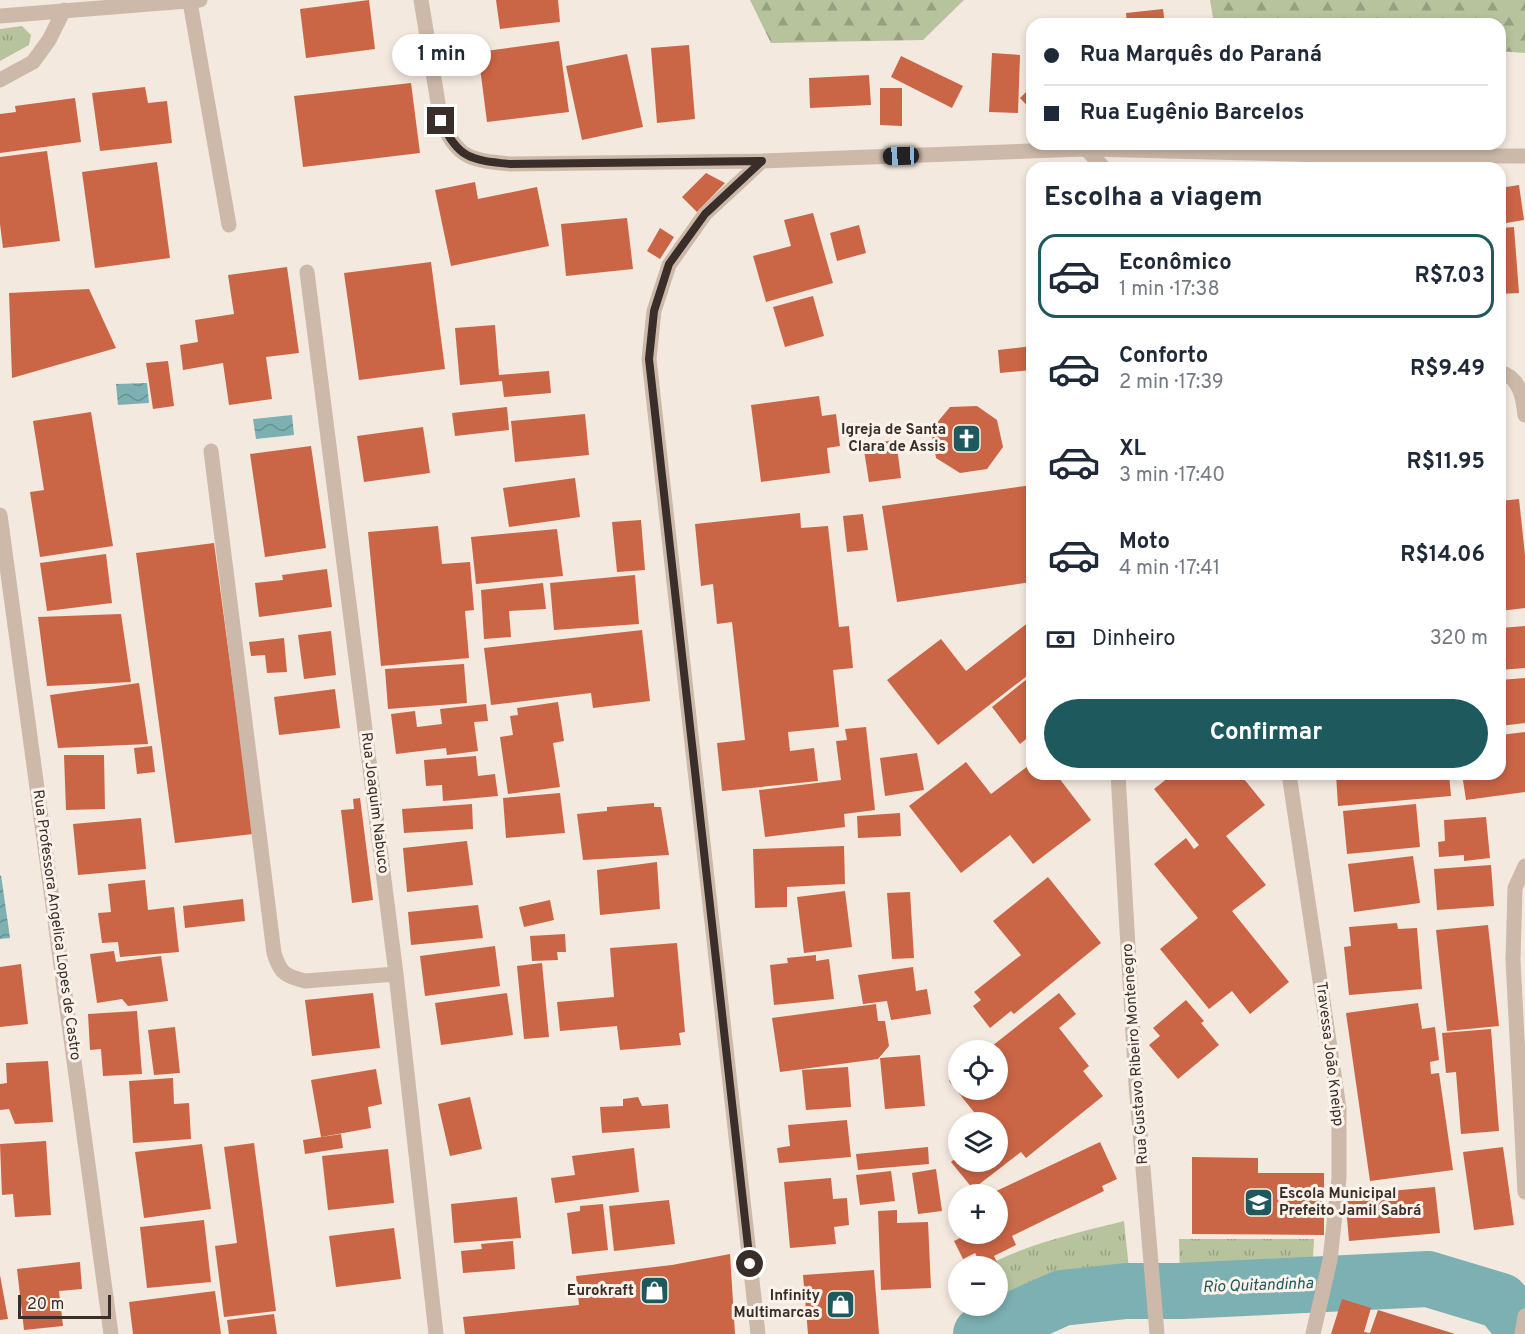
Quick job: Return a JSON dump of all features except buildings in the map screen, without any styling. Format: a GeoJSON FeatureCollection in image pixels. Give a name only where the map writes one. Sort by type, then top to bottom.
{"type":"FeatureCollection","features":[{"type":"Feature","properties":{"kind":"street"},"geometry":{"type":"LineString","coordinates":[[422,0],[441,121],[448,137],[460,152],[476,160],[510,164],[762,161],[1059,150]]}},
{"type":"Feature","properties":{"kind":"street"},"geometry":{"type":"LineString","coordinates":[[0,16],[195,1],[229,225]]}},
{"type":"Feature","properties":{"kind":"street"},"geometry":{"type":"LineString","coordinates":[[0,80],[33,62],[49,40],[64,10]]}},
{"type":"Feature","properties":{"kind":"street"},"geometry":{"type":"LineString","coordinates":[[1087,150],[1098,162]]}},
{"type":"Feature","properties":{"kind":"street"},"geometry":{"type":"LineString","coordinates":[[1108,150],[1367,162],[1525,156]]}},
{"type":"Feature","properties":{"kind":"street"},"geometry":{"type":"LineString","coordinates":[[758,1334],[649,359],[654,311],[669,264],[705,214],[762,161]]}},
{"type":"Feature","properties":{"kind":"street","name":"Rua Joaquim Nabuco"},"geometry":{"type":"LineString","coordinates":[[307,272],[396,974],[436,1334]]}},
{"type":"Feature","properties":{"kind":"street"},"geometry":{"type":"LineString","coordinates":[[1506,374],[1523,394],[1525,415]]}},
{"type":"Feature","properties":{"kind":"street"},"geometry":{"type":"LineString","coordinates":[[211,451],[274,953],[278,967],[291,978],[305,981],[396,974]]}},
{"type":"Feature","properties":{"kind":"street","name":"Rua Professora Angelica Lopes de Castro"},"geometry":{"type":"LineString","coordinates":[[0,515],[111,1334]]}},
{"type":"Feature","properties":{"kind":"street","name":"Rua Gustavo Ribeiro Montenegro"},"geometry":{"type":"LineString","coordinates":[[1118,780],[1136,1084],[1157,1334]]}},
{"type":"Feature","properties":{"kind":"street","name":"Travessa João Kneipp"},"geometry":{"type":"LineString","coordinates":[[1290,780],[1339,1107],[1339,1178],[1330,1260],[1313,1334]]}},
{"type":"Feature","properties":{"kind":"street"},"geometry":{"type":"LineString","coordinates":[[1525,866],[1515,888],[1514,960],[1525,1192]]}},
{"type":"Feature","properties":{"kind":"street"},"geometry":{"type":"LineString","coordinates":[[1522,1334],[1525,1316]]}},
{"type":"Feature","properties":{"kind":"green space"},"geometry":{"type":"Polygon","coordinates":[[[750,0],[964,0],[923,40],[771,43],[750,0]]]}},
{"type":"Feature","properties":{"kind":"green space"},"geometry":{"type":"Polygon","coordinates":[[[1210,0],[1525,0],[1525,53],[1506,51],[1506,18],[1213,18],[1210,0]]]}},
{"type":"Feature","properties":{"kind":"green space"},"geometry":{"type":"Polygon","coordinates":[[[22,26],[31,35],[29,45],[0,61],[0,29],[22,26]]]}},
{"type":"Feature","properties":{"kind":"green space"},"geometry":{"type":"Polygon","coordinates":[[[1124,1221],[1129,1269],[1082,1275],[1049,1285],[1008,1306],[1008,1256],[1071,1234],[1124,1221]]]}},
{"type":"Feature","properties":{"kind":"green space"},"geometry":{"type":"Polygon","coordinates":[[[1179,1239],[1314,1239],[1312,1276],[1180,1278],[1179,1239]]]}},
{"type":"Feature","properties":{"kind":"green space"},"geometry":{"type":"Polygon","coordinates":[[[964,1316],[989,1316],[966,1328],[964,1316]]]}},
{"type":"Feature","properties":{"kind":"water"},"geometry":{"type":"Polygon","coordinates":[[[147,383],[149,403],[118,405],[116,384],[147,383]]]}},
{"type":"Feature","properties":{"kind":"water"},"geometry":{"type":"Polygon","coordinates":[[[292,415],[294,435],[256,439],[253,419],[292,415]]]}},
{"type":"Feature","properties":{"kind":"water"},"geometry":{"type":"Polygon","coordinates":[[[0,876],[10,938],[0,939],[0,876]]]}},
{"type":"Feature","properties":{"kind":"waterway","name":"Rio Quitandinha"},"geometry":{"type":"LineString","coordinates":[[981,1334],[1062,1298],[1126,1291],[1182,1291],[1428,1279],[1501,1301],[1525,1330]]}},
{"type":"Feature","properties":{"kind":"place","name":"Igreja de Santa Clara de Assis"},"geometry":{"type":"Point","coordinates":[967,439]}},
{"type":"Feature","properties":{"kind":"place","name":"Escola Municipal Prefeito Jamil Sabrá"},"geometry":{"type":"Point","coordinates":[1258,1203]}},
{"type":"Feature","properties":{"kind":"place","name":"Eurokraft"},"geometry":{"type":"Point","coordinates":[655,1291]}},
{"type":"Feature","properties":{"kind":"place","name":"Infinity Multimarcas"},"geometry":{"type":"Point","coordinates":[841,1305]}},
{"type":"Feature","properties":{"kind":"route"},"geometry":{"type":"LineString","coordinates":[[441,121],[448,137],[460,152],[476,160],[510,164],[762,161],[705,214],[669,264],[654,311],[649,359],[750,1264]]}}]}
